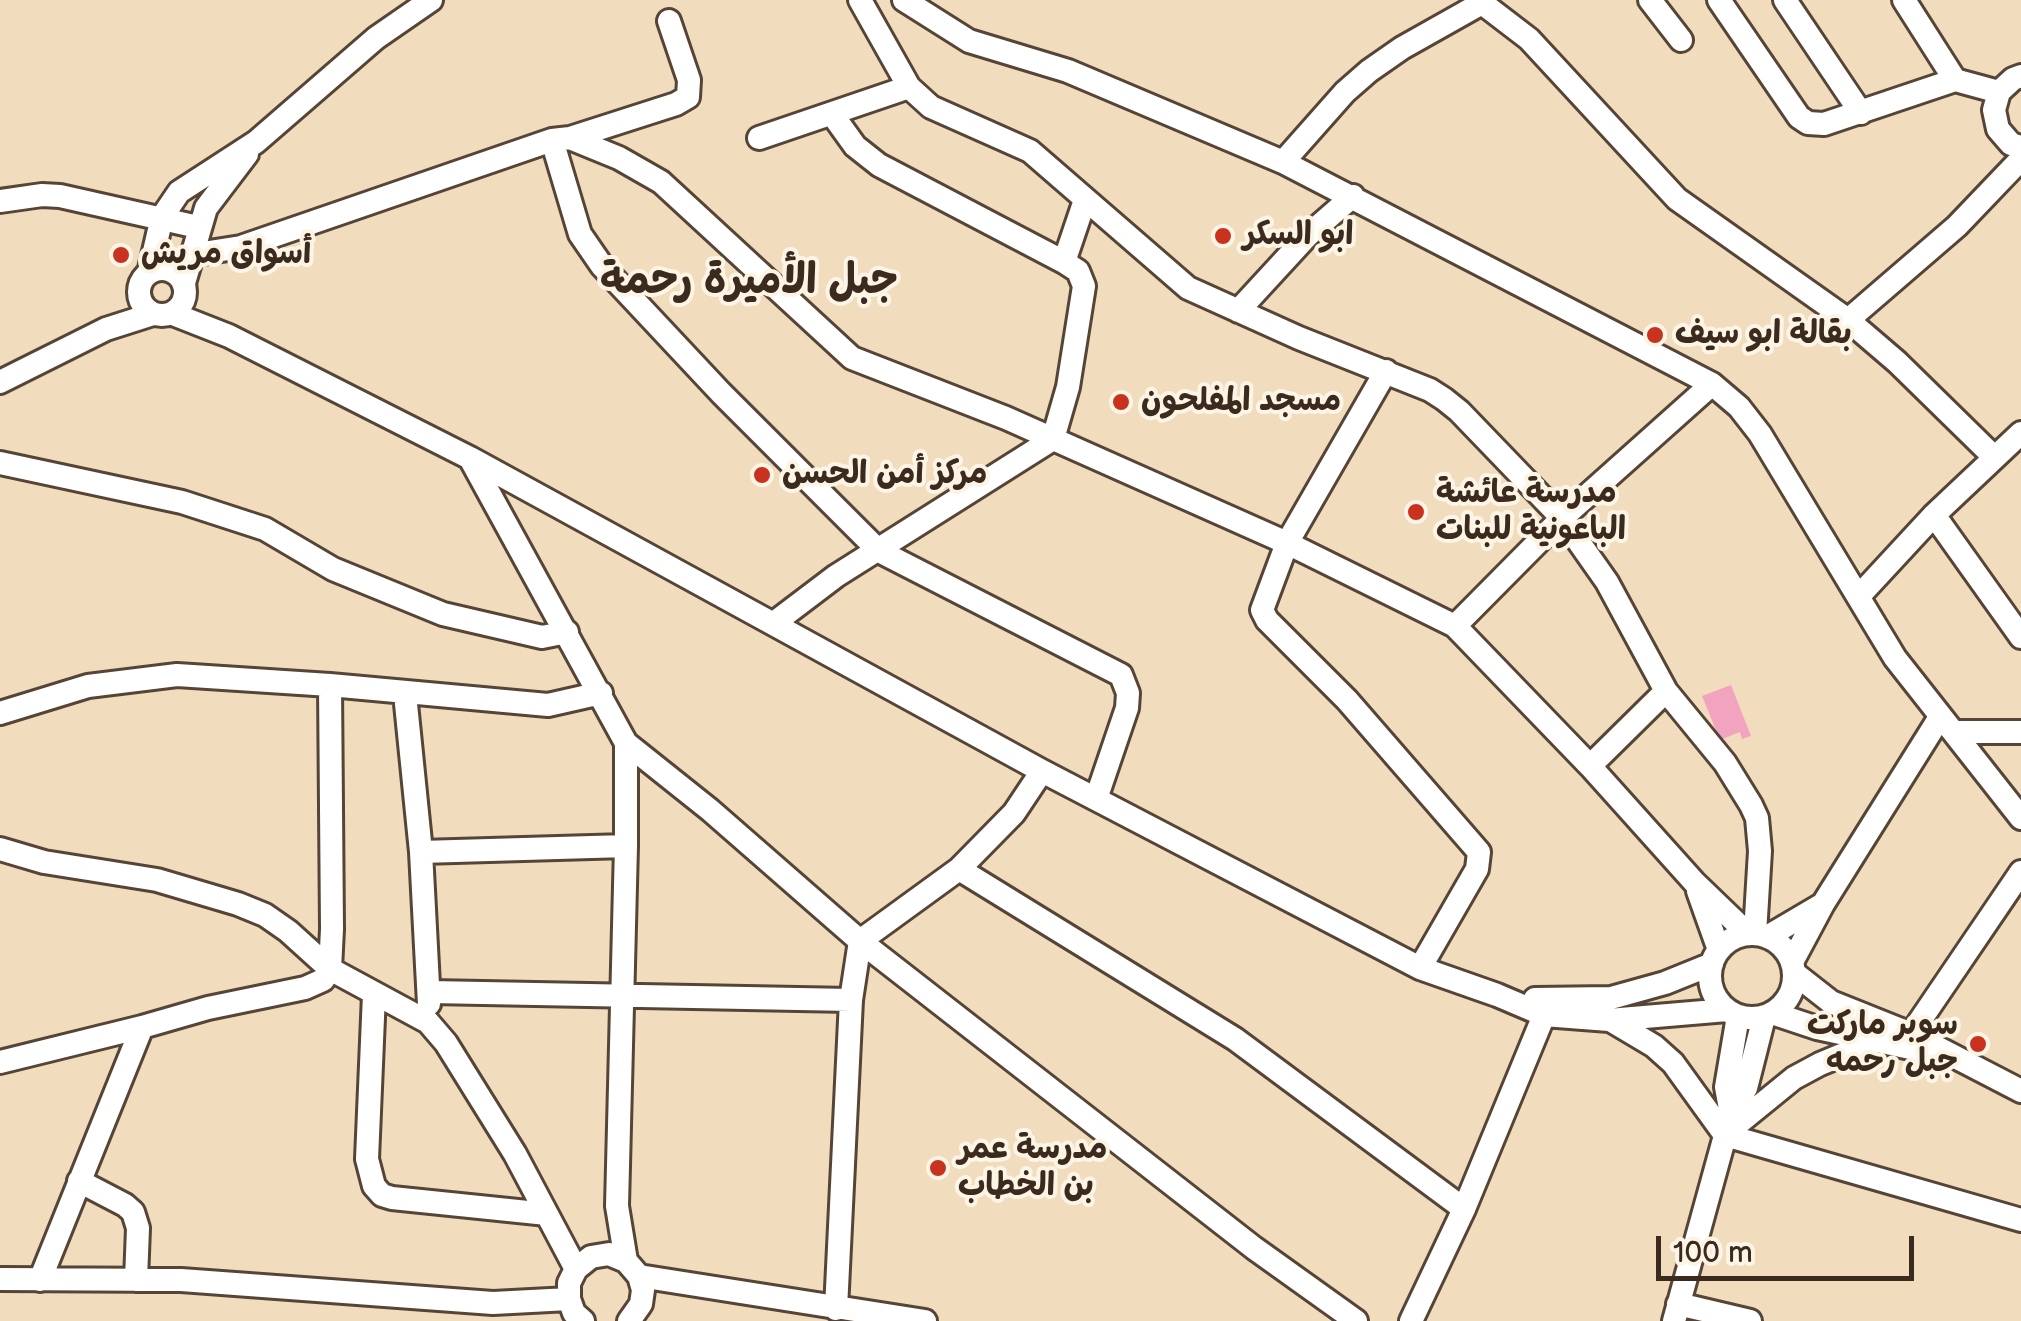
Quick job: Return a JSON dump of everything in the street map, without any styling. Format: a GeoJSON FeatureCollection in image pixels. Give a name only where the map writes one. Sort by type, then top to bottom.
{"type":"FeatureCollection","features":[{"type":"Feature","properties":{"kind":"street"},"geometry":{"type":"LineString","coordinates":[[430,0],[376,38],[256,142],[179,192],[162,217],[149,273],[140,284],[229,336],[470,458],[774,622],[1042,771],[1420,968],[1497,994],[1609,1020],[1633,1031],[1673,1063],[1728,1125],[2021,1220]]}},
{"type":"Feature","properties":{"kind":"street"},"geometry":{"type":"LineString","coordinates":[[860,0],[908,87],[930,106],[1030,151],[1168,275],[1198,294],[1430,390],[1459,411],[1562,518],[1607,582],[1666,690],[1725,763],[1757,818],[1757,935]]}},
{"type":"Feature","properties":{"kind":"street"},"geometry":{"type":"LineString","coordinates":[[904,0],[968,41],[1068,71],[1283,162],[1712,384],[1739,406],[1760,434],[1895,658],[2021,818]]}},
{"type":"Feature","properties":{"kind":"street"},"geometry":{"type":"LineString","coordinates":[[1650,0],[1682,40]]}},
{"type":"Feature","properties":{"kind":"street"},"geometry":{"type":"LineString","coordinates":[[1720,0],[1799,117],[1814,125],[1956,80],[1999,92]]}},
{"type":"Feature","properties":{"kind":"street"},"geometry":{"type":"LineString","coordinates":[[1785,0],[1860,112]]}},
{"type":"Feature","properties":{"kind":"street"},"geometry":{"type":"LineString","coordinates":[[1904,0],[1956,80]]}},
{"type":"Feature","properties":{"kind":"street"},"geometry":{"type":"LineString","coordinates":[[1283,162],[1345,92],[1369,71],[1482,2],[1540,50],[1677,199],[1848,320],[1993,456]]}},
{"type":"Feature","properties":{"kind":"street"},"geometry":{"type":"LineString","coordinates":[[190,255],[241,247],[676,104],[688,97],[689,80],[669,21]]}},
{"type":"Feature","properties":{"kind":"street"},"geometry":{"type":"LineString","coordinates":[[2021,76],[2013,78],[1999,92],[1994,110],[1998,129],[2011,144],[2021,147]]}},
{"type":"Feature","properties":{"kind":"street"},"geometry":{"type":"LineString","coordinates":[[759,138],[908,87]]}},
{"type":"Feature","properties":{"kind":"street"},"geometry":{"type":"LineString","coordinates":[[774,622],[836,576],[1053,439],[1068,387],[1084,286],[1078,272],[1064,262],[867,158],[832,114]]}},
{"type":"Feature","properties":{"kind":"street"},"geometry":{"type":"LineString","coordinates":[[561,139],[619,158],[661,182],[852,358],[1053,439],[1286,543],[1455,626],[1590,766],[1695,883],[1757,935],[1786,952],[1793,968],[1830,1002],[1911,1034],[2021,1091]]}},
{"type":"Feature","properties":{"kind":"street"},"geometry":{"type":"LineString","coordinates":[[561,139],[580,234],[602,266],[722,393],[880,550],[1121,675],[1126,682],[1127,708],[1096,799]]}},
{"type":"Feature","properties":{"kind":"street"},"geometry":{"type":"LineString","coordinates":[[0,382],[167,300],[212,198],[256,142]]}},
{"type":"Feature","properties":{"kind":"street"},"geometry":{"type":"LineString","coordinates":[[1848,320],[1958,226],[2021,159]]}},
{"type":"Feature","properties":{"kind":"street"},"geometry":{"type":"LineString","coordinates":[[0,202],[60,196],[198,226]]}},
{"type":"Feature","properties":{"kind":"street"},"geometry":{"type":"LineString","coordinates":[[1238,312],[1307,236],[1353,196]]}},
{"type":"Feature","properties":{"kind":"street"},"geometry":{"type":"LineString","coordinates":[[1064,262],[1086,200]]}},
{"type":"Feature","properties":{"kind":"street"},"geometry":{"type":"LineString","coordinates":[[149,273],[168,270],[167,300]]}},
{"type":"Feature","properties":{"kind":"street"},"geometry":{"type":"LineString","coordinates":[[1386,371],[1286,543],[1264,599],[1264,616],[1347,700],[1475,846],[1480,857],[1477,869],[1420,968]]}},
{"type":"Feature","properties":{"kind":"street"},"geometry":{"type":"LineString","coordinates":[[1455,626],[1562,518],[1712,384]]}},
{"type":"Feature","properties":{"kind":"street"},"geometry":{"type":"LineString","coordinates":[[1859,596],[1934,515],[2021,433]]}},
{"type":"Feature","properties":{"kind":"street"},"geometry":{"type":"LineString","coordinates":[[470,458],[626,744],[710,810],[860,941],[1254,1248],[1356,1321]]}},
{"type":"Feature","properties":{"kind":"street"},"geometry":{"type":"LineString","coordinates":[[0,462],[182,502],[249,524],[334,569],[443,614],[542,637],[566,632]]}},
{"type":"Feature","properties":{"kind":"street"},"geometry":{"type":"LineString","coordinates":[[1934,515],[2021,637]]}},
{"type":"Feature","properties":{"kind":"street"},"geometry":{"type":"LineString","coordinates":[[0,713],[88,686],[177,675],[548,705],[600,694]]}},
{"type":"Feature","properties":{"kind":"street"},"geometry":{"type":"LineString","coordinates":[[0,1062],[227,1003],[305,988],[323,980],[330,970],[330,685]]}},
{"type":"Feature","properties":{"kind":"street"},"geometry":{"type":"LineString","coordinates":[[1590,766],[1666,690]]}},
{"type":"Feature","properties":{"kind":"street"},"geometry":{"type":"LineString","coordinates":[[405,694],[430,992],[428,1022]]}},
{"type":"Feature","properties":{"kind":"street"},"geometry":{"type":"LineString","coordinates":[[1947,725],[2021,732]]}},
{"type":"Feature","properties":{"kind":"street"},"geometry":{"type":"LineString","coordinates":[[1750,1321],[1676,1313],[1728,1125],[1743,1098],[1768,1015],[1789,996],[1793,968],[1824,904],[1947,725]]}},
{"type":"Feature","properties":{"kind":"street"},"geometry":{"type":"LineString","coordinates":[[626,744],[616,1206],[641,1315]]}},
{"type":"Feature","properties":{"kind":"street"},"geometry":{"type":"LineString","coordinates":[[836,1309],[851,1000],[860,941],[959,870],[1014,812],[1042,771]]}},
{"type":"Feature","properties":{"kind":"street"},"geometry":{"type":"LineString","coordinates":[[420,852],[626,846]]}},
{"type":"Feature","properties":{"kind":"street"},"geometry":{"type":"LineString","coordinates":[[0,849],[44,862],[157,880],[238,904],[288,931],[330,970],[428,1022],[483,1101],[546,1214],[583,1263]]}},
{"type":"Feature","properties":{"kind":"street"},"geometry":{"type":"LineString","coordinates":[[959,870],[1235,1038],[1464,1209]]}},
{"type":"Feature","properties":{"kind":"street"},"geometry":{"type":"LineString","coordinates":[[1911,1034],[2021,872]]}},
{"type":"Feature","properties":{"kind":"street"},"geometry":{"type":"LineString","coordinates":[[1695,883],[1716,957],[1712,990],[1733,1013],[1726,1086],[1728,1125]]}},
{"type":"Feature","properties":{"kind":"street"},"geometry":{"type":"LineString","coordinates":[[1547,1007],[1611,998],[1665,983],[1716,957],[1727,942],[1757,935],[1824,904]]}},
{"type":"Feature","properties":{"kind":"street"},"geometry":{"type":"LineString","coordinates":[[430,992],[851,1000]]}},
{"type":"Feature","properties":{"kind":"street"},"geometry":{"type":"LineString","coordinates":[[374,994],[367,1159],[374,1186],[382,1195],[392,1198],[546,1214]]}},
{"type":"Feature","properties":{"kind":"street"},"geometry":{"type":"LineString","coordinates":[[1411,1321],[1464,1209],[1547,1007]]}},
{"type":"Feature","properties":{"kind":"street"},"geometry":{"type":"LineString","coordinates":[[1609,1020],[1733,1013],[1768,1015],[1876,1042],[1952,1055]]}},
{"type":"Feature","properties":{"kind":"street"},"geometry":{"type":"LineString","coordinates":[[40,1280],[142,1028]]}},
{"type":"Feature","properties":{"kind":"street"},"geometry":{"type":"LineString","coordinates":[[1728,1125],[1794,1078],[1876,1042]]}},
{"type":"Feature","properties":{"kind":"street"},"geometry":{"type":"LineString","coordinates":[[79,1181],[125,1204],[132,1212],[138,1228],[136,1280]]}},
{"type":"Feature","properties":{"kind":"street"},"geometry":{"type":"LineString","coordinates":[[582,1321],[569,1299],[569,1283],[616,1206]]}},
{"type":"Feature","properties":{"kind":"street"},"geometry":{"type":"LineString","coordinates":[[583,1263],[609,1254],[633,1268],[836,1309],[926,1321]]}},
{"type":"Feature","properties":{"kind":"street"},"geometry":{"type":"LineString","coordinates":[[0,1279],[254,1284],[416,1298],[516,1312],[569,1299]]}},
{"type":"Feature","properties":{"kind":"building"},"geometry":{"type":"Polygon","coordinates":[[[1731,685],[1751,736],[1742,739],[1740,732],[1720,740],[1702,696],[1731,685]]]}},
{"type":"Feature","properties":{"kind":"place","name":"ابو السكر"},"geometry":{"type":"Point","coordinates":[1223,236]}},
{"type":"Feature","properties":{"kind":"place","name":"أسواق مريش"},"geometry":{"type":"Point","coordinates":[121,255]}},
{"type":"Feature","properties":{"kind":"place","name":"بقالة ابو سيف"},"geometry":{"type":"Point","coordinates":[1655,335]}},
{"type":"Feature","properties":{"kind":"place","name":"مسجد المفلحون"},"geometry":{"type":"Point","coordinates":[1121,402]}},
{"type":"Feature","properties":{"kind":"place","name":"مركز أمن الحسن"},"geometry":{"type":"Point","coordinates":[762,475]}},
{"type":"Feature","properties":{"kind":"place","name":"مدرسة عائشة الباعونية للبنات"},"geometry":{"type":"Point","coordinates":[1416,512]}},
{"type":"Feature","properties":{"kind":"place","name":"سوبر ماركت جبل رحمه"},"geometry":{"type":"Point","coordinates":[1978,1044]}},
{"type":"Feature","properties":{"kind":"place","name":"مدرسة عمر بن الخطاب"},"geometry":{"type":"Point","coordinates":[938,1168]}},
{"type":"Feature","properties":{"kind":"district","name":"جبل الأميرة رحمة"},"geometry":{"type":"Point","coordinates":[749,282]}}]}
